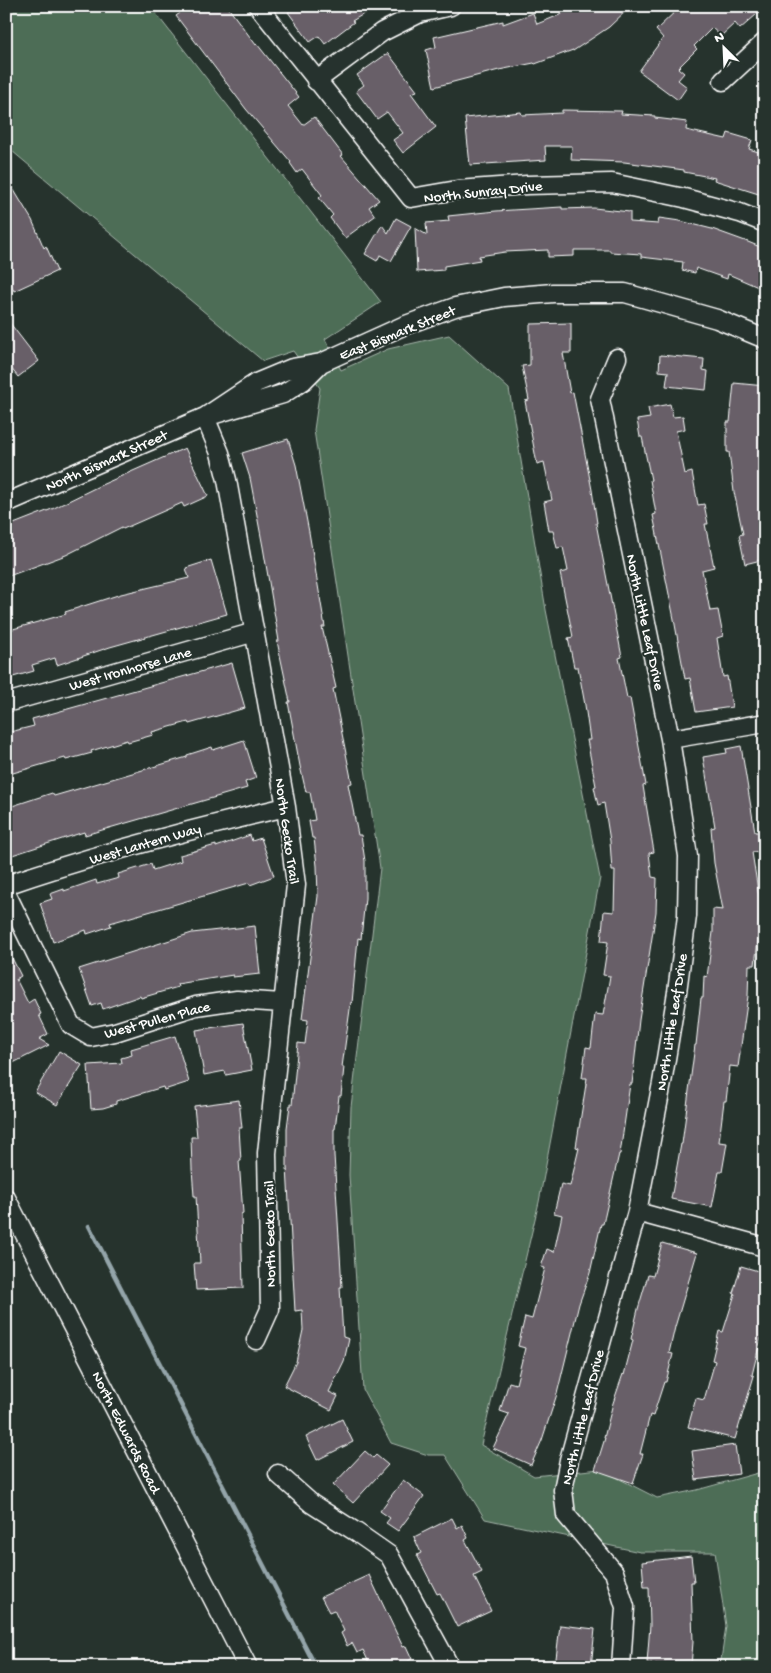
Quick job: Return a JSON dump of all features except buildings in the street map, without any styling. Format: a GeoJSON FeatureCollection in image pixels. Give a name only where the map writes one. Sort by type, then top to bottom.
{"type":"FeatureCollection","features":[{"type":"Feature","properties":{"kind":"street","name":"North Sunray Drive"},"geometry":{"type":"LineString","coordinates":[[258,6],[411,198],[457,190],[527,185],[612,183],[684,198],[765,223]]}},
{"type":"Feature","properties":{"kind":"street"},"geometry":{"type":"LineString","coordinates":[[316,80],[382,32],[420,13],[451,6]]}},
{"type":"Feature","properties":{"kind":"street"},"geometry":{"type":"LineString","coordinates":[[723,81],[765,42]]}},
{"type":"Feature","properties":{"kind":"street","name":"East Bismark Street"},"geometry":{"type":"LineString","coordinates":[[205,417],[256,383],[292,368],[322,363],[403,326],[455,307],[504,297],[553,293],[625,293],[718,318],[765,339]]}},
{"type":"Feature","properties":{"kind":"street","name":"North Little Leaf Drive"},"geometry":{"type":"LineString","coordinates":[[617,358],[600,400],[670,740],[688,856],[686,916],[662,1083],[637,1212],[569,1460],[563,1490],[566,1515],[614,1572],[625,1607],[621,1667]]}},
{"type":"Feature","properties":{"kind":"street","name":"East Bismark Street"},"geometry":{"type":"LineString","coordinates":[[205,417],[282,394],[303,381],[322,363]]}},
{"type":"Feature","properties":{"kind":"street"},"geometry":{"type":"LineString","coordinates":[[276,375],[282,394]]}},
{"type":"Feature","properties":{"kind":"street","name":"North Bismark Street"},"geometry":{"type":"LineString","coordinates":[[6,503],[205,417]]}},
{"type":"Feature","properties":{"kind":"street","name":"North Gecko Trail"},"geometry":{"type":"LineString","coordinates":[[205,417],[220,453],[227,480],[286,807],[296,885],[267,1153],[270,1309],[256,1340]]}},
{"type":"Feature","properties":{"kind":"street","name":"West Ironhorse Lane"},"geometry":{"type":"LineString","coordinates":[[6,703],[255,632]]}},
{"type":"Feature","properties":{"kind":"street"},"geometry":{"type":"LineString","coordinates":[[670,740],[765,723]]}},
{"type":"Feature","properties":{"kind":"street","name":"West Lantern Way"},"geometry":{"type":"LineString","coordinates":[[6,885],[50,870],[191,829],[286,807]]}},
{"type":"Feature","properties":{"kind":"street","name":"West Pullen Place"},"geometry":{"type":"LineString","coordinates":[[6,893],[71,1025],[91,1037],[115,1032],[196,1006],[237,1000],[282,1004]]}},
{"type":"Feature","properties":{"kind":"street","name":"North Edwards Road"},"geometry":{"type":"LineString","coordinates":[[6,1198],[248,1667]]}},
{"type":"Feature","properties":{"kind":"street"},"geometry":{"type":"LineString","coordinates":[[637,1212],[765,1247]]}},
{"type":"Feature","properties":{"kind":"street"},"geometry":{"type":"LineString","coordinates":[[278,1474],[312,1504],[389,1555],[450,1667]]}},
{"type":"Feature","properties":{"kind":"green space"},"geometry":{"type":"Polygon","coordinates":[[[6,6],[150,6],[381,302],[325,339],[341,370],[388,349],[449,335],[509,389],[546,610],[600,878],[539,1202],[481,1445],[534,1476],[600,1469],[657,1498],[697,1490],[765,1471],[765,1667],[720,1667],[726,1626],[715,1552],[640,1552],[485,1519],[445,1455],[428,1455],[391,1443],[363,1390],[349,1175],[351,1107],[380,868],[314,430],[320,388],[293,351],[263,361],[6,146],[6,6]]]}},
{"type":"Feature","properties":{"kind":"waterway"},"geometry":{"type":"LineString","coordinates":[[89,1226],[316,1667]]}}]}
